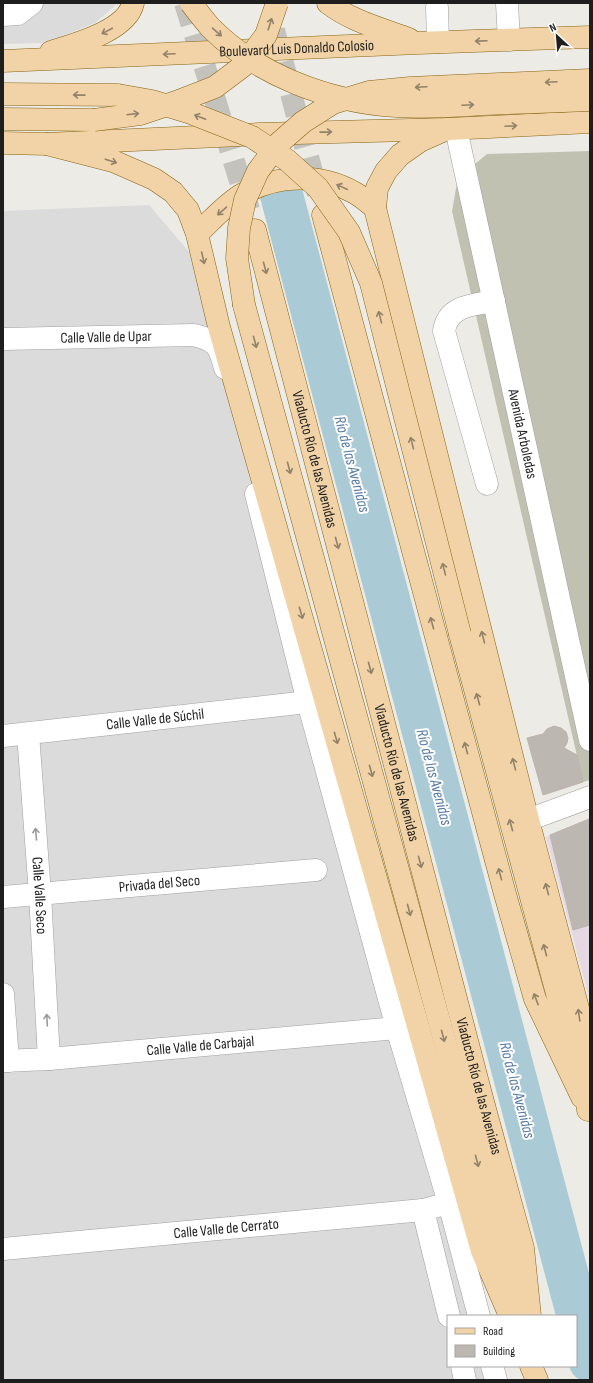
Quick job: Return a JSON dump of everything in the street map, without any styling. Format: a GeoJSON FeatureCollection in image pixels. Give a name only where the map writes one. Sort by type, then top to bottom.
{"type":"FeatureCollection","features":[{"type":"Feature","properties":{"kind":"main road"},"geometry":{"type":"LineString","coordinates":[[30,60],[94,38],[111,29],[123,20],[133,3]]}},
{"type":"Feature","properties":{"kind":"main road"},"geometry":{"type":"LineString","coordinates":[[191,3],[210,26],[241,54],[277,75],[316,90],[352,100],[395,106],[441,106],[590,100]]}},
{"type":"Feature","properties":{"kind":"main road"},"geometry":{"type":"LineString","coordinates":[[3,119],[94,120],[140,114],[215,87],[243,66],[266,34],[276,3]]}},
{"type":"Feature","properties":{"kind":"main road"},"geometry":{"type":"LineString","coordinates":[[328,3],[357,20],[428,42]]}},
{"type":"Feature","properties":{"kind":"main road","name":"Boulevard Luis Donaldo Colosio"},"geometry":{"type":"LineString","coordinates":[[3,62],[428,42],[590,37]]}},
{"type":"Feature","properties":{"kind":"main road"},"geometry":{"type":"LineString","coordinates":[[520,1315],[244,305],[237,258],[239,228],[245,200],[258,171],[279,143],[303,122],[333,103],[369,92],[403,88],[590,80]]}},
{"type":"Feature","properties":{"kind":"main road"},"geometry":{"type":"LineString","coordinates":[[3,94],[118,95],[152,101],[191,113],[252,137],[287,160],[318,188],[349,232],[371,283],[460,634],[589,1113]]}},
{"type":"Feature","properties":{"kind":"main road"},"geometry":{"type":"LineString","coordinates":[[3,143],[46,144],[258,134],[452,129],[590,122]]}},
{"type":"Feature","properties":{"kind":"main road"},"geometry":{"type":"LineString","coordinates":[[452,129],[420,141],[400,155],[386,171],[378,188],[375,208],[528,820],[579,1012],[589,1113]]}},
{"type":"Feature","properties":{"kind":"main road"},"geometry":{"type":"LineString","coordinates":[[46,144],[113,161],[154,178],[173,192],[188,210],[197,234],[219,327],[482,1251],[510,1315]]}},
{"type":"Feature","properties":{"kind":"main road"},"geometry":{"type":"LineString","coordinates":[[197,234],[240,196],[262,184],[286,179],[310,178],[334,183],[356,193],[375,208]]}},
{"type":"Feature","properties":{"kind":"main road"},"geometry":{"type":"LineString","coordinates":[[323,215],[501,878],[535,999],[589,1113]]}},
{"type":"Feature","properties":{"kind":"main road","name":"Viaducto Río de las Avenidas"},"geometry":{"type":"LineString","coordinates":[[256,230],[522,1248],[530,1315]]}},
{"type":"Feature","properties":{"kind":"main road"},"geometry":{"type":"LineString","coordinates":[[533,1367],[537,1380]]}},
{"type":"Feature","properties":{"kind":"street"},"geometry":{"type":"LineString","coordinates":[[3,15],[18,14],[32,4]]}},
{"type":"Feature","properties":{"kind":"street"},"geometry":{"type":"LineString","coordinates":[[507,4],[509,40]]}},
{"type":"Feature","properties":{"kind":"street"},"geometry":{"type":"LineString","coordinates":[[428,42],[437,7]]}},
{"type":"Feature","properties":{"kind":"street","name":"Avenida Arboledas"},"geometry":{"type":"LineString","coordinates":[[452,129],[494,302],[590,740]]}},
{"type":"Feature","properties":{"kind":"street"},"geometry":{"type":"LineString","coordinates":[[487,484],[444,330],[445,324],[454,312],[462,308],[494,302]]}},
{"type":"Feature","properties":{"kind":"street","name":"Calle Valle de Upar"},"geometry":{"type":"LineString","coordinates":[[3,339],[194,335],[209,338],[221,350],[308,702]]}},
{"type":"Feature","properties":{"kind":"street"},"geometry":{"type":"LineString","coordinates":[[308,702],[397,1028],[449,1203],[479,1315]]}},
{"type":"Feature","properties":{"kind":"street","name":"Calle Valle de Súchil"},"geometry":{"type":"LineString","coordinates":[[3,736],[308,702]]}},
{"type":"Feature","properties":{"kind":"street","name":"Calle Valle Seco"},"geometry":{"type":"LineString","coordinates":[[28,734],[40,894],[49,1058]]}},
{"type":"Feature","properties":{"kind":"street"},"geometry":{"type":"LineString","coordinates":[[528,820],[590,797]]}},
{"type":"Feature","properties":{"kind":"street","name":"Privada del Seco"},"geometry":{"type":"LineString","coordinates":[[3,897],[316,870]]}},
{"type":"Feature","properties":{"kind":"street"},"geometry":{"type":"LineString","coordinates":[[3,994],[5,1061]]}},
{"type":"Feature","properties":{"kind":"street","name":"Calle Valle de Carbajal"},"geometry":{"type":"LineString","coordinates":[[5,1061],[397,1028]]}},
{"type":"Feature","properties":{"kind":"street","name":"Calle Valle de Cerrato"},"geometry":{"type":"LineString","coordinates":[[3,1249],[423,1210],[449,1203]]}},
{"type":"Feature","properties":{"kind":"street"},"geometry":{"type":"LineString","coordinates":[[423,1210],[449,1315]]}},
{"type":"Feature","properties":{"kind":"street"},"geometry":{"type":"LineString","coordinates":[[462,1367],[465,1380]]}},
{"type":"Feature","properties":{"kind":"street"},"geometry":{"type":"LineString","coordinates":[[492,1367],[496,1380]]}},
{"type":"Feature","properties":{"kind":"shaded area"},"geometry":{"type":"Polygon","coordinates":[[[3,3],[118,3],[95,23],[45,43],[3,44],[3,3]]]}},
{"type":"Feature","properties":{"kind":"shaded area"},"geometry":{"type":"Polygon","coordinates":[[[590,151],[590,780],[583,782],[452,211],[458,178],[487,154],[590,151]]]}},
{"type":"Feature","properties":{"kind":"shaded area"},"geometry":{"type":"Polygon","coordinates":[[[149,205],[196,260],[488,1315],[447,1315],[447,1367],[502,1367],[506,1380],[3,1380],[3,211],[149,205]]]}},
{"type":"Feature","properties":{"kind":"shaded area"},"geometry":{"type":"Polygon","coordinates":[[[590,822],[590,1001],[546,837],[590,822]]]}},
{"type":"Feature","properties":{"kind":"building"},"geometry":{"type":"Polygon","coordinates":[[[554,726],[561,728],[566,732],[568,738],[564,748],[577,755],[583,782],[543,795],[527,738],[543,734],[547,729],[554,726]]]}},
{"type":"Feature","properties":{"kind":"building"},"geometry":{"type":"Polygon","coordinates":[[[589,819],[590,925],[573,930],[550,835],[589,819]]]}},
{"type":"Feature","properties":{"kind":"waterway","name":"Río de las Avenidas"},"geometry":{"type":"LineString","coordinates":[[281,193],[590,1361]]}},
{"type":"Feature","properties":{"kind":"tunnel"},"geometry":{"type":"LineString","coordinates":[[185,3],[249,210]]}},
{"type":"Feature","properties":{"kind":"tunnel"},"geometry":{"type":"LineString","coordinates":[[274,30],[318,194]]}}]}
